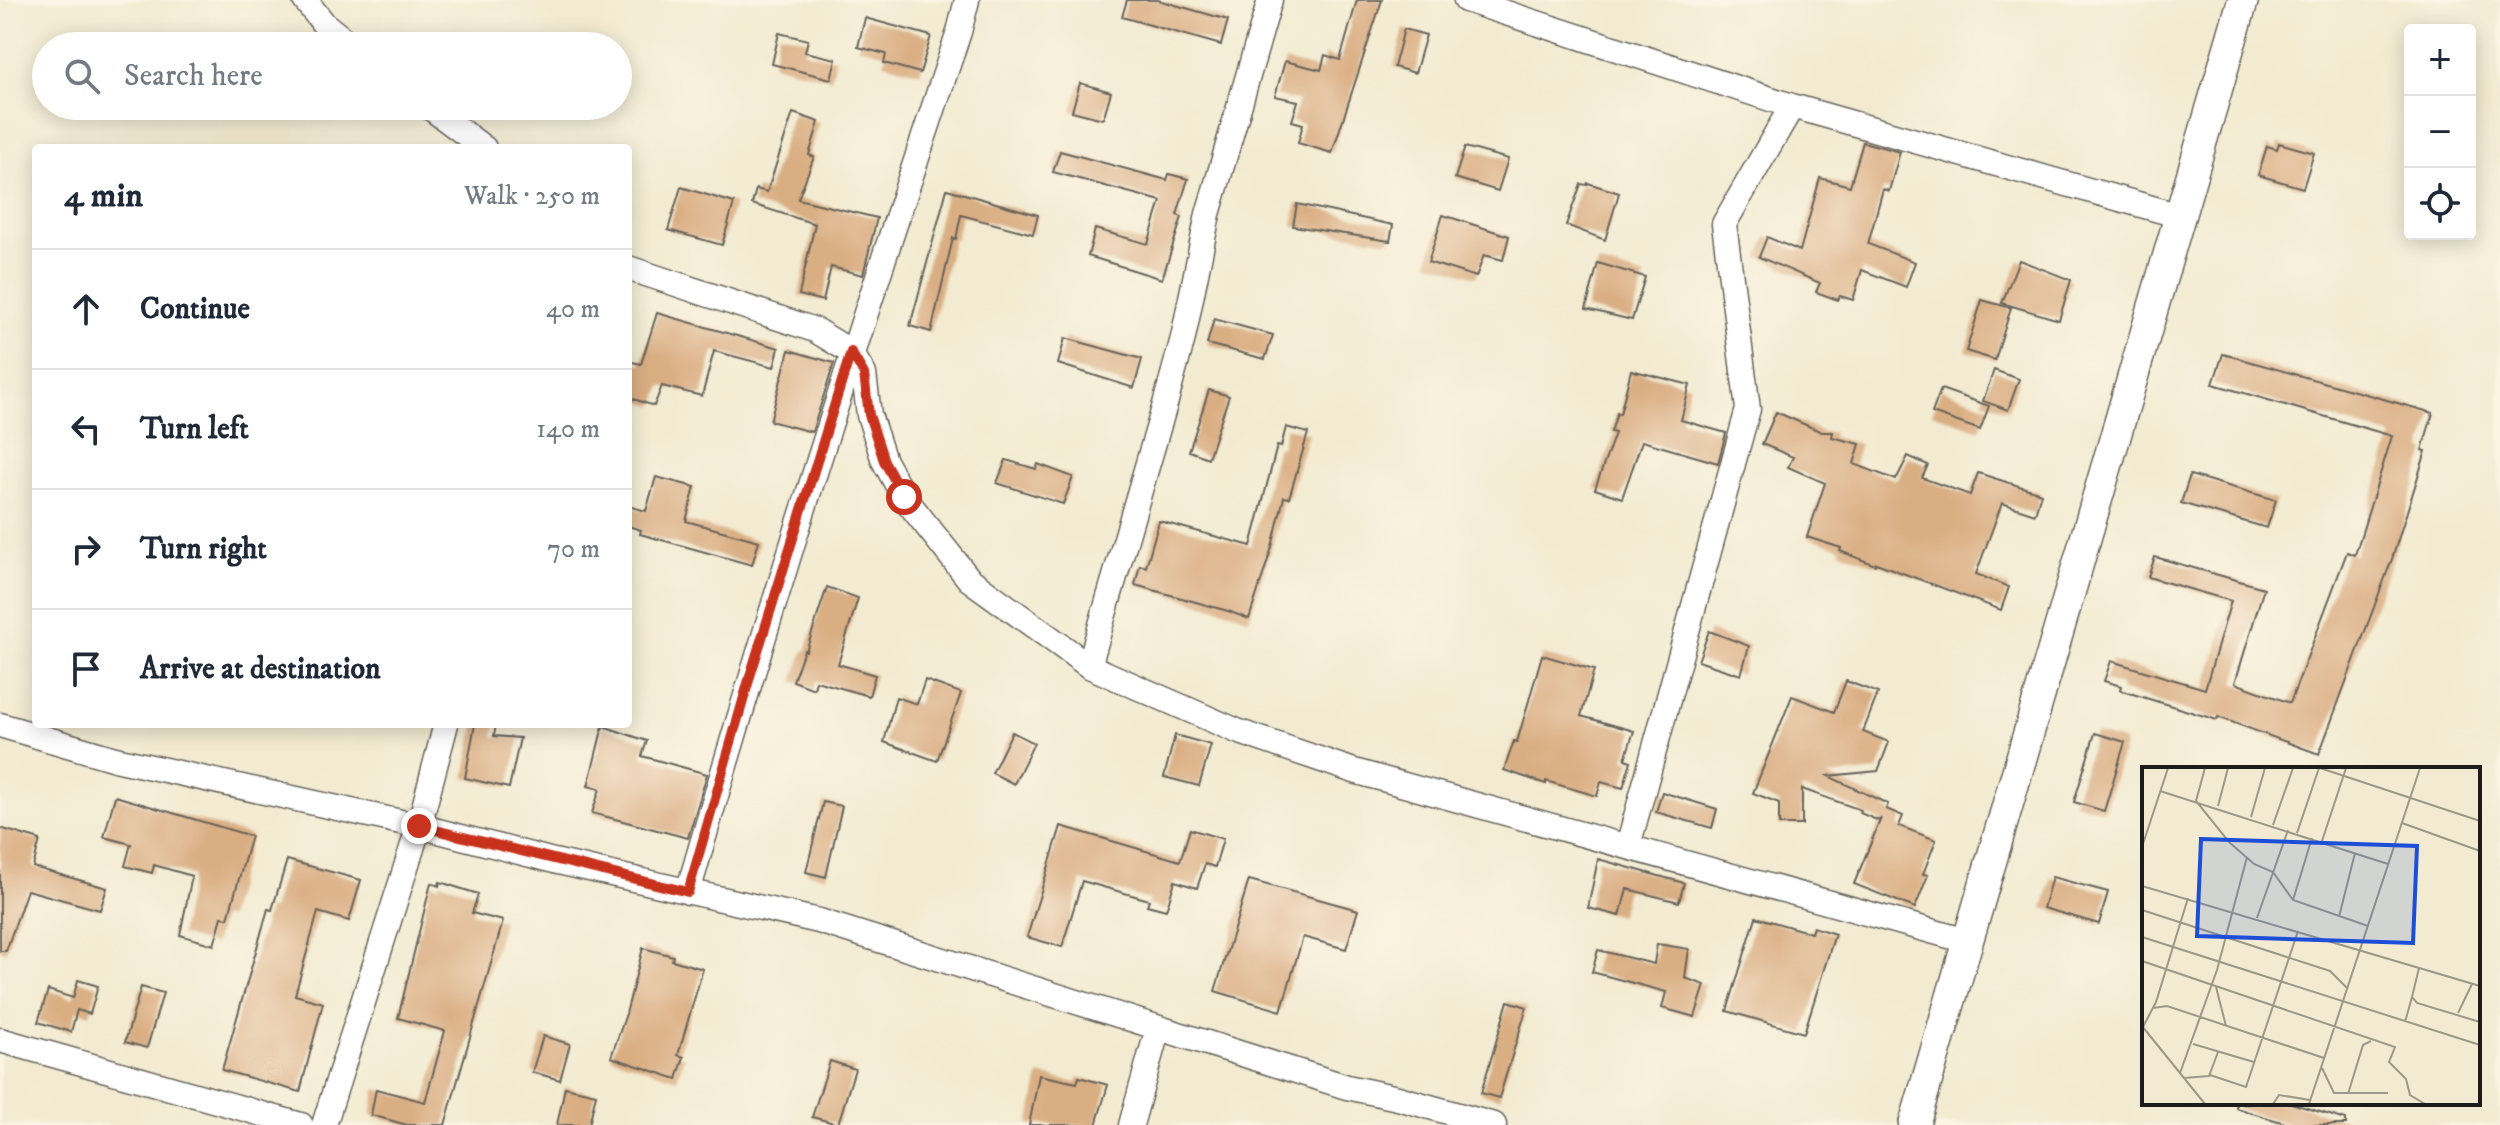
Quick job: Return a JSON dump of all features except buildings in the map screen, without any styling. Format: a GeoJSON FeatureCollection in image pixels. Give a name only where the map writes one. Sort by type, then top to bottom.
{"type":"FeatureCollection","features":[{"type":"Feature","properties":{"kind":"street"},"geometry":{"type":"LineString","coordinates":[[305,0],[334,32]]}},
{"type":"Feature","properties":{"kind":"street"},"geometry":{"type":"LineString","coordinates":[[688,892],[756,658],[851,352],[959,32],[967,0]]}},
{"type":"Feature","properties":{"kind":"street"},"geometry":{"type":"LineString","coordinates":[[1089,666],[1179,350],[1208,214],[1270,0]]}},
{"type":"Feature","properties":{"kind":"street"},"geometry":{"type":"LineString","coordinates":[[1466,0],[1792,106],[2180,216]]}},
{"type":"Feature","properties":{"kind":"street"},"geometry":{"type":"LineString","coordinates":[[1914,1125],[2243,0]]}},
{"type":"Feature","properties":{"kind":"street"},"geometry":{"type":"LineString","coordinates":[[1628,846],[1748,409],[1724,224],[1792,106]]}},
{"type":"Feature","properties":{"kind":"street"},"geometry":{"type":"LineString","coordinates":[[447,120],[479,144]]}},
{"type":"Feature","properties":{"kind":"street"},"geometry":{"type":"LineString","coordinates":[[632,269],[815,330],[851,352],[864,374],[869,415],[884,461],[904,497],[969,579],[1089,666],[1237,731],[1354,771],[1967,941]]}},
{"type":"Feature","properties":{"kind":"street"},"geometry":{"type":"LineString","coordinates":[[0,725],[129,763],[419,826],[819,921],[1347,1087],[1494,1125]]}},
{"type":"Feature","properties":{"kind":"street"},"geometry":{"type":"LineString","coordinates":[[324,1125],[419,826],[445,728]]}},
{"type":"Feature","properties":{"kind":"street"},"geometry":{"type":"LineString","coordinates":[[1131,1125],[1158,1028]]}},
{"type":"Feature","properties":{"kind":"street"},"geometry":{"type":"LineString","coordinates":[[0,1040],[301,1125]]}},
{"type":"Feature","properties":{"kind":"route"},"geometry":{"type":"LineString","coordinates":[[419,826],[688,892],[751,673],[851,352],[864,374],[869,415],[884,461],[904,497]]}}]}
